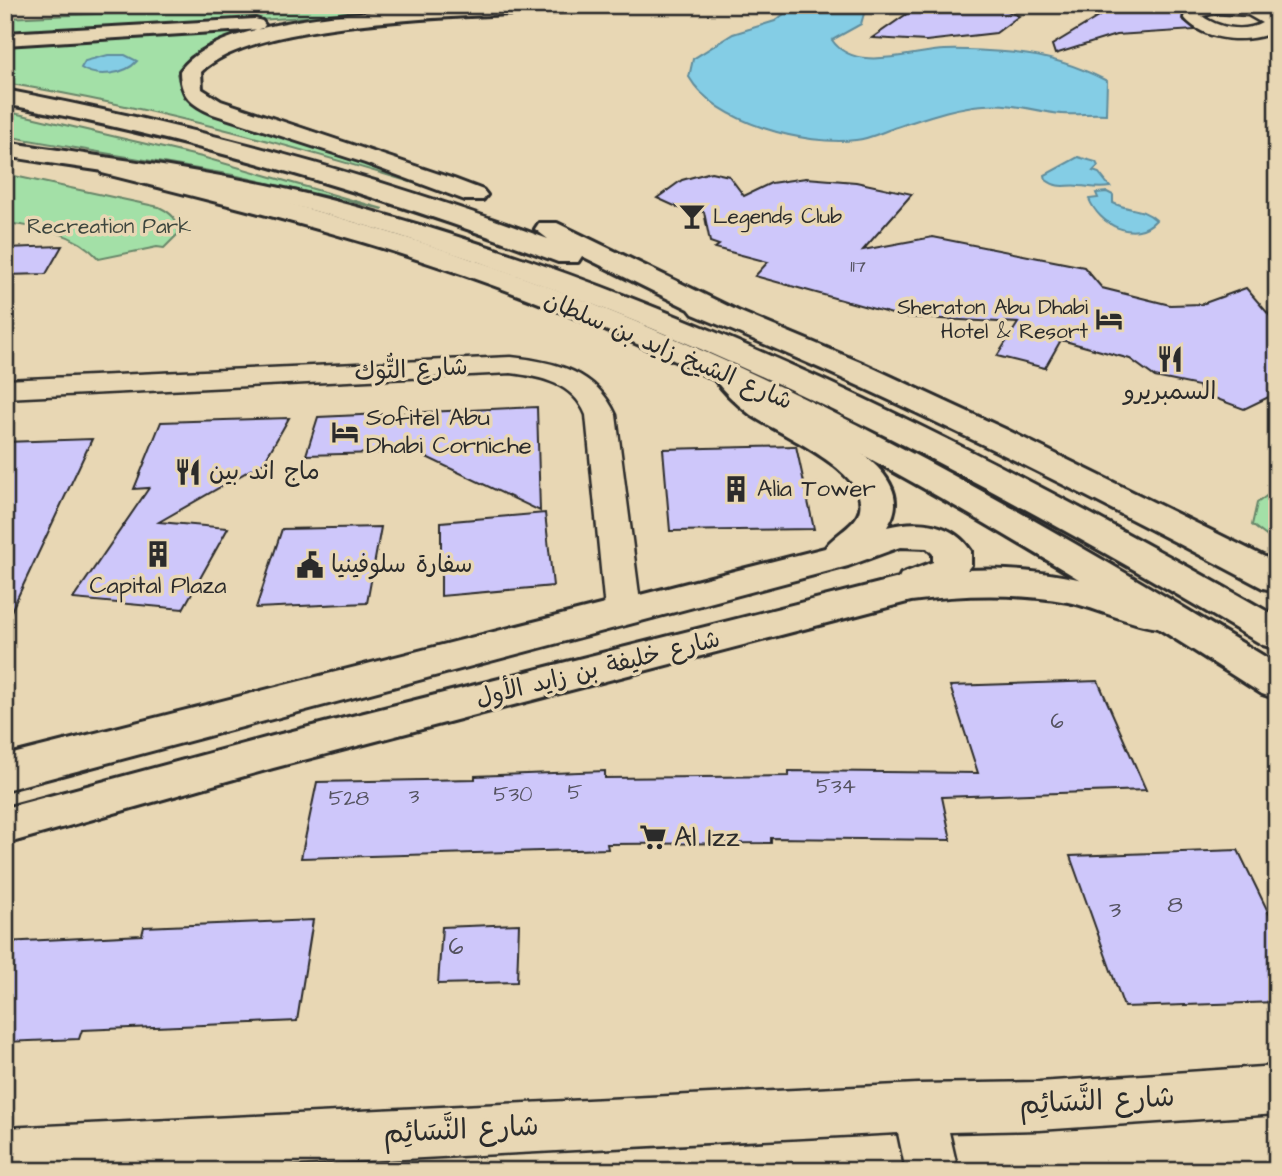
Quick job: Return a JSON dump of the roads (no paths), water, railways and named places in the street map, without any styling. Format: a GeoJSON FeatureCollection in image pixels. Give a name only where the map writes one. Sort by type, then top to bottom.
{"type":"FeatureCollection","features":[{"type":"Feature","properties":{"kind":"main road"},"geometry":{"type":"LineString","coordinates":[[5,39],[578,5]]}},
{"type":"Feature","properties":{"kind":"main road"},"geometry":{"type":"LineString","coordinates":[[365,18],[277,31],[223,47],[193,70],[189,79],[190,88],[197,97],[219,108],[398,166],[490,202],[728,317]]}},
{"type":"Feature","properties":{"kind":"main road","name":"شارع الشيخ زايد بن سلطان"},"geometry":{"type":"LineString","coordinates":[[5,97],[172,131],[341,177],[523,239],[728,317],[922,401],[1050,462],[1277,579]]}},
{"type":"Feature","properties":{"kind":"main road","name":"شارع الشيخ زايد بن سلطان"},"geometry":{"type":"LineString","coordinates":[[5,149],[64,159],[207,191],[379,240],[528,291],[724,372],[916,470],[1193,631],[1277,684]]}},
{"type":"Feature","properties":{"kind":"main road"},"geometry":{"type":"LineString","coordinates":[[64,159],[171,173],[321,205],[474,250],[644,311],[705,336],[916,434],[1153,561],[1277,635]]}},
{"type":"Feature","properties":{"kind":"main road"},"geometry":{"type":"LineString","coordinates":[[724,372],[761,408],[849,460],[875,485],[880,496],[877,514],[835,558]]}},
{"type":"Feature","properties":{"kind":"main road","name":"شارع خليفة بن زايد الأول"},"geometry":{"type":"LineString","coordinates":[[5,773],[623,610],[835,558],[910,533],[932,536],[952,551],[952,565],[947,571],[878,596]]}},
{"type":"Feature","properties":{"kind":"main road","name":"شارع خليفة بن زايد الأول"},"geometry":{"type":"LineString","coordinates":[[5,826],[273,752],[878,596],[944,583],[980,581],[1051,587],[1123,603],[1193,631]]}},
{"type":"Feature","properties":{"kind":"street"},"geometry":{"type":"LineString","coordinates":[[1235,9],[1266,17],[1272,23],[1275,35],[1233,32],[1205,26],[1193,17],[1202,9],[1277,7]]}},
{"type":"Feature","properties":{"kind":"street","name":"شارع التُّوك"},"geometry":{"type":"LineString","coordinates":[[5,389],[511,365],[555,373],[587,390],[597,402],[601,415],[623,610]]}},
{"type":"Feature","properties":{"kind":"street","name":"شارع النَّسَائِم"},"geometry":{"type":"LineString","coordinates":[[5,1154],[918,1108],[1039,1106],[1277,1090]]}},
{"type":"Feature","properties":{"kind":"street"},"geometry":{"type":"LineString","coordinates":[[918,1108],[932,1171]]}},
{"type":"Feature","properties":{"kind":"water"},"geometry":{"type":"Polygon","coordinates":[[[785,5],[862,5],[865,10],[861,24],[832,40],[842,50],[855,56],[885,58],[932,51],[980,50],[1027,54],[1074,66],[1107,81],[1106,114],[1059,114],[1010,106],[984,105],[940,113],[866,138],[836,141],[788,135],[764,128],[719,107],[702,93],[689,77],[693,59],[733,34],[775,21],[785,13],[785,5]]]}},
{"type":"Feature","properties":{"kind":"water"},"geometry":{"type":"Polygon","coordinates":[[[108,55],[125,55],[137,61],[118,72],[102,74],[81,68],[85,61],[108,55]]]}},
{"type":"Feature","properties":{"kind":"water"},"geometry":{"type":"Polygon","coordinates":[[[1078,157],[1096,162],[1098,166],[1093,171],[1099,173],[1110,187],[1059,186],[1046,180],[1045,175],[1078,157]]]}},
{"type":"Feature","properties":{"kind":"water"},"geometry":{"type":"Polygon","coordinates":[[[1107,192],[1113,195],[1113,203],[1146,213],[1156,220],[1138,230],[1118,228],[1109,223],[1089,199],[1098,198],[1096,193],[1107,192]]]}},
{"type":"Feature","properties":{"kind":"place","name":"Legends Club"},"geometry":{"type":"Point","coordinates":[692,216]}},
{"type":"Feature","properties":{"kind":"place","name":"Sheraton Abu Dhabi Hotel & Resort"},"geometry":{"type":"Point","coordinates":[1109,319]}},
{"type":"Feature","properties":{"kind":"place","name":"السمبريرو"},"geometry":{"type":"Point","coordinates":[1170,359]}},
{"type":"Feature","properties":{"kind":"place","name":"Sofitel Abu Dhabi Corniche"},"geometry":{"type":"Point","coordinates":[345,432]}},
{"type":"Feature","properties":{"kind":"place","name":"ماج اند بين"},"geometry":{"type":"Point","coordinates":[188,472]}},
{"type":"Feature","properties":{"kind":"place","name":"Alia Tower"},"geometry":{"type":"Point","coordinates":[736,489]}},
{"type":"Feature","properties":{"kind":"place","name":"Capital Plaza"},"geometry":{"type":"Point","coordinates":[158,554]}},
{"type":"Feature","properties":{"kind":"place","name":"سفارة سلوفينيا"},"geometry":{"type":"Point","coordinates":[310,565]}},
{"type":"Feature","properties":{"kind":"place","name":"Al Izz"},"geometry":{"type":"Point","coordinates":[653,837]}},
{"type":"Feature","properties":{"kind":"park label","name":"Recreation Park"},"geometry":{"type":"Point","coordinates":[109,226]}}]}
